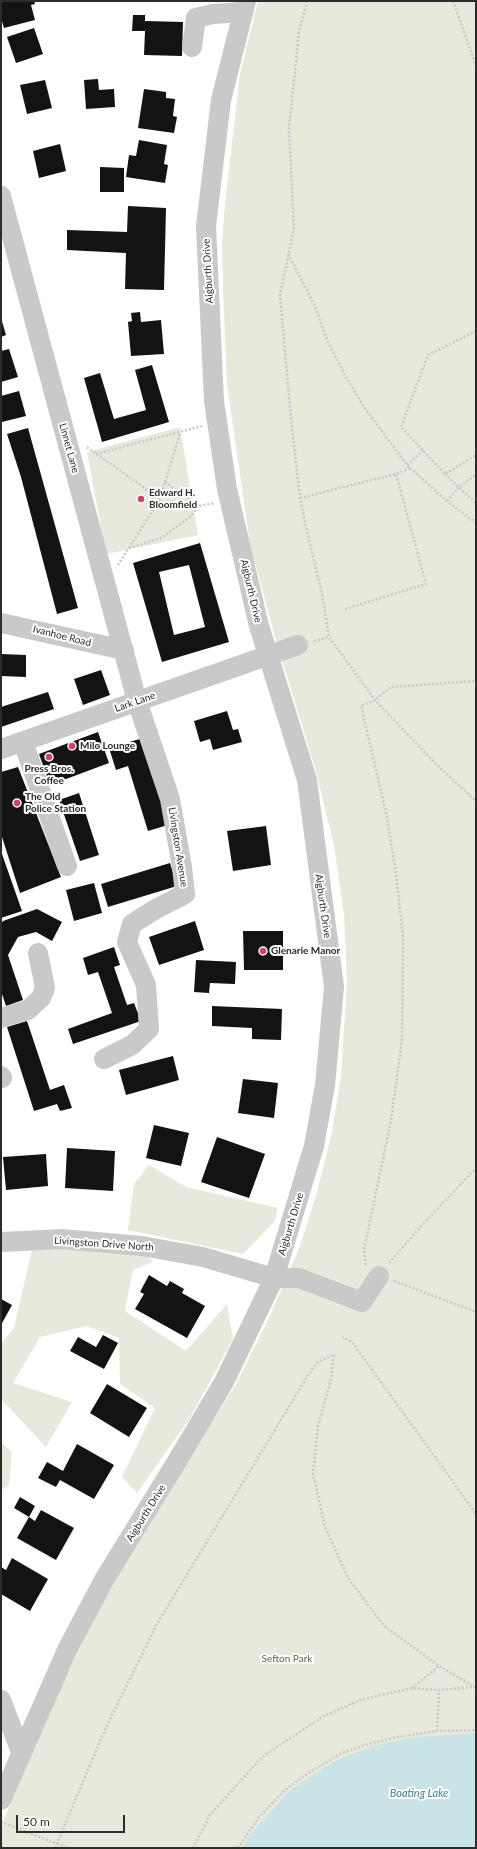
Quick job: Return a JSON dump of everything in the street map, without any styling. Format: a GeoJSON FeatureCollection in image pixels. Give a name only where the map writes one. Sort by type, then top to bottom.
{"type":"FeatureCollection","features":[{"type":"Feature","properties":{"kind":"street"},"geometry":{"type":"LineString","coordinates":[[192,47],[196,18],[244,7]]}},
{"type":"Feature","properties":{"kind":"street","name":"Aigburth Drive"},"geometry":{"type":"LineString","coordinates":[[1,1800],[6,1773],[21,1752],[67,1650],[102,1584],[224,1382],[274,1278],[314,1146],[325,1085],[334,987],[307,780],[270,657],[259,626],[229,495],[214,401],[206,226],[221,100],[244,7]]}},
{"type":"Feature","properties":{"kind":"street","name":"Linnet Lane"},"geometry":{"type":"LineString","coordinates":[[1,196],[137,701]]}},
{"type":"Feature","properties":{"kind":"street","name":"Ivanhoe Road"},"geometry":{"type":"LineString","coordinates":[[1,623],[124,650]]}},
{"type":"Feature","properties":{"kind":"street","name":"Lark Lane"},"geometry":{"type":"LineString","coordinates":[[1,749],[137,701],[270,657],[298,646]]}},
{"type":"Feature","properties":{"kind":"street","name":"Livingston Avenue"},"geometry":{"type":"LineString","coordinates":[[104,1059],[132,1045],[149,1029],[146,986],[127,942],[132,924],[154,910],[185,894],[182,867],[170,799],[137,701]]}},
{"type":"Feature","properties":{"kind":"street"},"geometry":{"type":"LineString","coordinates":[[23,742],[66,866]]}},
{"type":"Feature","properties":{"kind":"street"},"geometry":{"type":"LineString","coordinates":[[1,1018],[28,1010],[41,998],[45,988],[38,953]]}},
{"type":"Feature","properties":{"kind":"street","name":"Livingston Drive North"},"geometry":{"type":"LineString","coordinates":[[1,1242],[62,1239],[142,1246],[203,1257],[274,1278],[299,1278],[362,1302],[378,1276]]}},
{"type":"Feature","properties":{"kind":"street"},"geometry":{"type":"LineString","coordinates":[[1,1700],[21,1752]]}},
{"type":"Feature","properties":{"kind":"path"},"geometry":{"type":"LineString","coordinates":[[307,1],[299,31],[289,129],[294,228],[287,253],[280,295],[300,498],[322,594],[329,637],[375,700],[437,765],[476,801]]}},
{"type":"Feature","properties":{"kind":"path"},"geometry":{"type":"LineString","coordinates":[[453,1],[476,66]]}},
{"type":"Feature","properties":{"kind":"path"},"geometry":{"type":"LineString","coordinates":[[287,253],[314,304],[327,340],[346,377],[364,407],[407,465],[447,501],[476,523]]}},
{"type":"Feature","properties":{"kind":"path"},"geometry":{"type":"LineString","coordinates":[[476,331],[428,355],[402,427],[459,488],[476,503]]}},
{"type":"Feature","properties":{"kind":"path"},"geometry":{"type":"LineString","coordinates":[[96,454],[217,422]]}},
{"type":"Feature","properties":{"kind":"path"},"geometry":{"type":"LineString","coordinates":[[102,571],[116,568],[160,499],[180,433]]}},
{"type":"Feature","properties":{"kind":"path"},"geometry":{"type":"LineString","coordinates":[[69,448],[87,447],[160,499]]}},
{"type":"Feature","properties":{"kind":"path"},"geometry":{"type":"LineString","coordinates":[[407,465],[424,450]]}},
{"type":"Feature","properties":{"kind":"path"},"geometry":{"type":"LineString","coordinates":[[446,474],[476,455]]}},
{"type":"Feature","properties":{"kind":"path"},"geometry":{"type":"LineString","coordinates":[[300,498],[396,474],[411,468]]}},
{"type":"Feature","properties":{"kind":"path"},"geometry":{"type":"LineString","coordinates":[[345,609],[426,584],[396,474]]}},
{"type":"Feature","properties":{"kind":"path"},"geometry":{"type":"LineString","coordinates":[[447,501],[459,488],[476,476]]}},
{"type":"Feature","properties":{"kind":"path"},"geometry":{"type":"LineString","coordinates":[[128,548],[161,538],[189,518],[199,506],[165,482]]}},
{"type":"Feature","properties":{"kind":"path"},"geometry":{"type":"LineString","coordinates":[[476,681],[391,687],[375,700],[362,706],[370,750],[386,812],[396,874],[403,943],[402,1040],[391,1120],[364,1250],[366,1267],[378,1276],[476,1312]]}},
{"type":"Feature","properties":{"kind":"path"},"geometry":{"type":"LineString","coordinates":[[378,1276],[423,1224],[476,1168]]}},
{"type":"Feature","properties":{"kind":"path"},"geometry":{"type":"LineString","coordinates":[[342,1337],[352,1342],[476,1514]]}},
{"type":"Feature","properties":{"kind":"path"},"geometry":{"type":"LineString","coordinates":[[55,1848],[107,1725],[157,1624],[307,1377],[317,1363],[334,1354],[331,1379],[318,1426],[313,1473],[325,1527],[348,1578],[384,1626],[439,1666],[476,1687]]}},
{"type":"Feature","properties":{"kind":"path"},"geometry":{"type":"LineString","coordinates":[[412,1688],[439,1666]]}},
{"type":"Feature","properties":{"kind":"path"},"geometry":{"type":"LineString","coordinates":[[194,1848],[210,1815],[262,1757],[322,1717],[360,1700],[412,1688],[439,1690],[476,1687]]}},
{"type":"Feature","properties":{"kind":"path"},"geometry":{"type":"LineString","coordinates":[[437,1730],[439,1690]]}},
{"type":"Feature","properties":{"kind":"path"},"geometry":{"type":"LineString","coordinates":[[238,1848],[259,1816],[285,1790],[305,1774],[340,1754],[365,1745],[397,1737],[437,1730],[476,1730]]}},
{"type":"Feature","properties":{"kind":"path"},"geometry":{"type":"LineString","coordinates":[[1,1822],[68,1848]]}},
{"type":"Feature","properties":{"kind":"green space","name":"Sefton Park"},"geometry":{"type":"Polygon","coordinates":[[[258,1],[476,1],[476,1848],[1,1848],[1,1828],[20,1777],[52,1704],[104,1599],[147,1524],[236,1384],[269,1318],[300,1246],[318,1189],[332,1132],[341,1076],[347,981],[344,914],[334,846],[316,771],[275,637],[250,544],[227,384],[222,244],[225,203],[240,74],[258,1]]]}},
{"type":"Feature","properties":{"kind":"green space"},"geometry":{"type":"Polygon","coordinates":[[[180,427],[198,535],[106,554],[87,452],[180,427]]]}},
{"type":"Feature","properties":{"kind":"green space"},"geometry":{"type":"Polygon","coordinates":[[[149,1165],[186,1187],[278,1208],[275,1221],[243,1254],[128,1230],[134,1184],[149,1165]]]}},
{"type":"Feature","properties":{"kind":"green space"},"geometry":{"type":"Polygon","coordinates":[[[34,1241],[137,1245],[153,1262],[133,1270],[125,1311],[186,1351],[227,1304],[233,1339],[190,1418],[137,1493],[122,1477],[155,1408],[120,1384],[119,1338],[87,1326],[40,1337],[13,1383],[72,1402],[46,1447],[1,1399],[1,1344],[14,1328],[34,1241]]]}},
{"type":"Feature","properties":{"kind":"green space"},"geometry":{"type":"Polygon","coordinates":[[[1,1442],[12,1452],[9,1485],[1,1490],[1,1442]]]}},
{"type":"Feature","properties":{"kind":"water","name":"Boating Lake"},"geometry":{"type":"Polygon","coordinates":[[[476,1733],[476,1848],[242,1848],[250,1835],[290,1790],[333,1762],[372,1746],[416,1737],[476,1733]]]}},
{"type":"Feature","properties":{"kind":"building"},"geometry":{"type":"Polygon","coordinates":[[[1,1],[34,1],[35,4],[31,5],[35,20],[4,28],[1,18],[1,1]]]}},
{"type":"Feature","properties":{"kind":"building"},"geometry":{"type":"Polygon","coordinates":[[[133,15],[145,15],[145,21],[183,22],[182,56],[144,55],[145,31],[132,31],[133,15]]]}},
{"type":"Feature","properties":{"kind":"building"},"geometry":{"type":"Polygon","coordinates":[[[34,28],[43,54],[16,63],[7,37],[34,28]]]}},
{"type":"Feature","properties":{"kind":"building"},"geometry":{"type":"Polygon","coordinates":[[[98,79],[99,90],[114,89],[115,107],[86,109],[84,80],[98,79]]]}},
{"type":"Feature","properties":{"kind":"building"},"geometry":{"type":"Polygon","coordinates":[[[45,80],[52,108],[27,114],[20,85],[45,80]]]}},
{"type":"Feature","properties":{"kind":"building"},"geometry":{"type":"Polygon","coordinates":[[[144,89],[166,92],[166,98],[175,99],[173,116],[177,117],[174,133],[138,128],[144,89]]]}},
{"type":"Feature","properties":{"kind":"building"},"geometry":{"type":"Polygon","coordinates":[[[139,140],[167,145],[164,164],[168,165],[165,183],[126,177],[129,155],[136,156],[139,140]]]}},
{"type":"Feature","properties":{"kind":"building"},"geometry":{"type":"Polygon","coordinates":[[[60,144],[66,171],[39,178],[33,151],[60,144]]]}},
{"type":"Feature","properties":{"kind":"building"},"geometry":{"type":"Polygon","coordinates":[[[100,167],[124,168],[124,192],[100,192],[100,167]]]}},
{"type":"Feature","properties":{"kind":"building"},"geometry":{"type":"Polygon","coordinates":[[[128,206],[166,208],[164,290],[125,289],[126,253],[67,250],[67,230],[127,232],[128,206]]]}},
{"type":"Feature","properties":{"kind":"building"},"geometry":{"type":"Polygon","coordinates":[[[140,312],[141,322],[161,320],[164,354],[131,356],[128,322],[132,321],[131,313],[140,312]]]}},
{"type":"Feature","properties":{"kind":"building"},"geometry":{"type":"Polygon","coordinates":[[[1,318],[6,335],[1,337],[1,318]]]}},
{"type":"Feature","properties":{"kind":"building"},"geometry":{"type":"Polygon","coordinates":[[[9,349],[18,377],[1,382],[1,351],[9,349]]]}},
{"type":"Feature","properties":{"kind":"building"},"geometry":{"type":"Polygon","coordinates":[[[152,365],[169,422],[102,442],[84,378],[100,373],[114,419],[146,410],[135,370],[152,365]]]}},
{"type":"Feature","properties":{"kind":"building"},"geometry":{"type":"Polygon","coordinates":[[[19,391],[26,416],[2,422],[1,396],[19,391]]]}},
{"type":"Feature","properties":{"kind":"building"},"geometry":{"type":"Polygon","coordinates":[[[28,428],[78,608],[57,614],[21,477],[7,434],[28,428]]]}},
{"type":"Feature","properties":{"kind":"building"},"geometry":{"type":"Polygon","coordinates":[[[200,543],[229,642],[162,662],[133,563],[200,543]],[[189,565],[159,572],[174,635],[205,627],[189,565]]]}},
{"type":"Feature","properties":{"kind":"building"},"geometry":{"type":"Polygon","coordinates":[[[1,654],[26,655],[26,677],[1,676],[1,654]]]}},
{"type":"Feature","properties":{"kind":"building"},"geometry":{"type":"Polygon","coordinates":[[[101,670],[110,695],[83,705],[74,679],[101,670]]]}},
{"type":"Feature","properties":{"kind":"building"},"geometry":{"type":"Polygon","coordinates":[[[48,692],[54,709],[1,727],[1,707],[48,692]]]}},
{"type":"Feature","properties":{"kind":"building"},"geometry":{"type":"Polygon","coordinates":[[[227,711],[233,730],[238,729],[242,742],[213,750],[210,739],[200,742],[194,721],[227,711]]]}},
{"type":"Feature","properties":{"kind":"building"},"geometry":{"type":"Polygon","coordinates":[[[98,732],[109,763],[50,785],[39,754],[98,732]]]}},
{"type":"Feature","properties":{"kind":"building"},"geometry":{"type":"Polygon","coordinates":[[[143,738],[168,825],[148,831],[128,766],[116,770],[109,748],[143,738]]]}},
{"type":"Feature","properties":{"kind":"building","name":"The Old Police Station"},"geometry":{"type":"Polygon","coordinates":[[[18,767],[61,877],[20,893],[1,834],[1,772],[18,767]]]}},
{"type":"Feature","properties":{"kind":"building"},"geometry":{"type":"Polygon","coordinates":[[[79,793],[99,855],[80,861],[59,800],[79,793]]]}},
{"type":"Feature","properties":{"kind":"building"},"geometry":{"type":"Polygon","coordinates":[[[266,826],[271,865],[233,871],[227,831],[266,826]]]}},
{"type":"Feature","properties":{"kind":"building"},"geometry":{"type":"Polygon","coordinates":[[[2,854],[22,911],[1,918],[1,855],[2,854]]]}},
{"type":"Feature","properties":{"kind":"building"},"geometry":{"type":"Polygon","coordinates":[[[170,863],[177,886],[108,907],[101,884],[170,863]]]}},
{"type":"Feature","properties":{"kind":"building"},"geometry":{"type":"Polygon","coordinates":[[[94,883],[102,913],[74,921],[66,890],[94,883]]]}},
{"type":"Feature","properties":{"kind":"building"},"geometry":{"type":"Polygon","coordinates":[[[37,909],[62,922],[52,941],[36,932],[18,937],[8,955],[23,1000],[6,1006],[1,991],[1,924],[3,921],[37,909]]]}},
{"type":"Feature","properties":{"kind":"building"},"geometry":{"type":"Polygon","coordinates":[[[195,921],[204,950],[159,965],[149,937],[195,921]]]}},
{"type":"Feature","properties":{"kind":"building","name":"Glenarie Manor"},"geometry":{"type":"Polygon","coordinates":[[[243,931],[283,931],[283,970],[244,970],[243,931]]]}},
{"type":"Feature","properties":{"kind":"building"},"geometry":{"type":"Polygon","coordinates":[[[114,947],[120,965],[114,967],[127,1005],[134,1003],[141,1021],[73,1044],[68,1029],[112,1013],[98,972],[88,975],[83,958],[114,947]]]}},
{"type":"Feature","properties":{"kind":"building"},"geometry":{"type":"Polygon","coordinates":[[[196,960],[236,962],[235,984],[210,983],[209,993],[194,992],[196,960]]]}},
{"type":"Feature","properties":{"kind":"building"},"geometry":{"type":"Polygon","coordinates":[[[212,1006],[282,1009],[281,1040],[252,1039],[252,1028],[212,1026],[212,1006]]]}},
{"type":"Feature","properties":{"kind":"building"},"geometry":{"type":"Polygon","coordinates":[[[27,1021],[50,1090],[64,1085],[72,1108],[60,1111],[57,1104],[34,1111],[7,1027],[27,1021]]]}},
{"type":"Feature","properties":{"kind":"building"},"geometry":{"type":"Polygon","coordinates":[[[173,1056],[179,1080],[126,1095],[119,1070],[173,1056]]]}},
{"type":"Feature","properties":{"kind":"building"},"geometry":{"type":"Polygon","coordinates":[[[243,1079],[278,1083],[274,1118],[238,1113],[243,1079]]]}},
{"type":"Feature","properties":{"kind":"building"},"geometry":{"type":"Polygon","coordinates":[[[154,1125],[189,1133],[181,1166],[146,1158],[154,1125]]]}},
{"type":"Feature","properties":{"kind":"building"},"geometry":{"type":"Polygon","coordinates":[[[217,1137],[265,1154],[249,1198],[201,1182],[217,1137]]]}},
{"type":"Feature","properties":{"kind":"building"},"geometry":{"type":"Polygon","coordinates":[[[67,1148],[115,1151],[113,1191],[65,1188],[67,1148]]]}},
{"type":"Feature","properties":{"kind":"building"},"geometry":{"type":"Polygon","coordinates":[[[46,1154],[48,1186],[6,1190],[3,1157],[46,1154]]]}},
{"type":"Feature","properties":{"kind":"building"},"geometry":{"type":"Polygon","coordinates":[[[149,1275],[167,1286],[170,1281],[184,1289],[182,1293],[205,1306],[187,1338],[135,1309],[144,1294],[140,1292],[149,1275]]]}},
{"type":"Feature","properties":{"kind":"building"},"geometry":{"type":"Polygon","coordinates":[[[1,1299],[12,1305],[1,1325],[1,1299]]]}},
{"type":"Feature","properties":{"kind":"building"},"geometry":{"type":"Polygon","coordinates":[[[103,1335],[118,1343],[104,1369],[70,1351],[78,1337],[96,1347],[103,1335]]]}},
{"type":"Feature","properties":{"kind":"building"},"geometry":{"type":"Polygon","coordinates":[[[107,1384],[147,1408],[129,1437],[90,1413],[107,1384]]]}},
{"type":"Feature","properties":{"kind":"building"},"geometry":{"type":"Polygon","coordinates":[[[77,1444],[114,1465],[94,1499],[60,1480],[56,1487],[38,1478],[47,1462],[63,1471],[77,1444]]]}},
{"type":"Feature","properties":{"kind":"building"},"geometry":{"type":"Polygon","coordinates":[[[20,1497],[35,1506],[29,1517],[14,1508],[20,1497]]]}},
{"type":"Feature","properties":{"kind":"building"},"geometry":{"type":"Polygon","coordinates":[[[41,1510],[74,1528],[56,1560],[17,1538],[29,1517],[35,1521],[41,1510]]]}},
{"type":"Feature","properties":{"kind":"building"},"geometry":{"type":"Polygon","coordinates":[[[12,1558],[48,1579],[30,1611],[1,1594],[1,1567],[6,1570],[12,1558]]]}},
{"type":"Feature","properties":{"kind":"place","name":"Edward H. Bloomfield"},"geometry":{"type":"Point","coordinates":[141,499]}},
{"type":"Feature","properties":{"kind":"place","name":"Milo Lounge"},"geometry":{"type":"Point","coordinates":[72,746]}},
{"type":"Feature","properties":{"kind":"place","name":"Press Bros. Coffee"},"geometry":{"type":"Point","coordinates":[49,757]}},
{"type":"Feature","properties":{"kind":"place","name":"The Old Police Station"},"geometry":{"type":"Point","coordinates":[17,803]}},
{"type":"Feature","properties":{"kind":"place","name":"Glenarie Manor"},"geometry":{"type":"Point","coordinates":[263,951]}}]}
